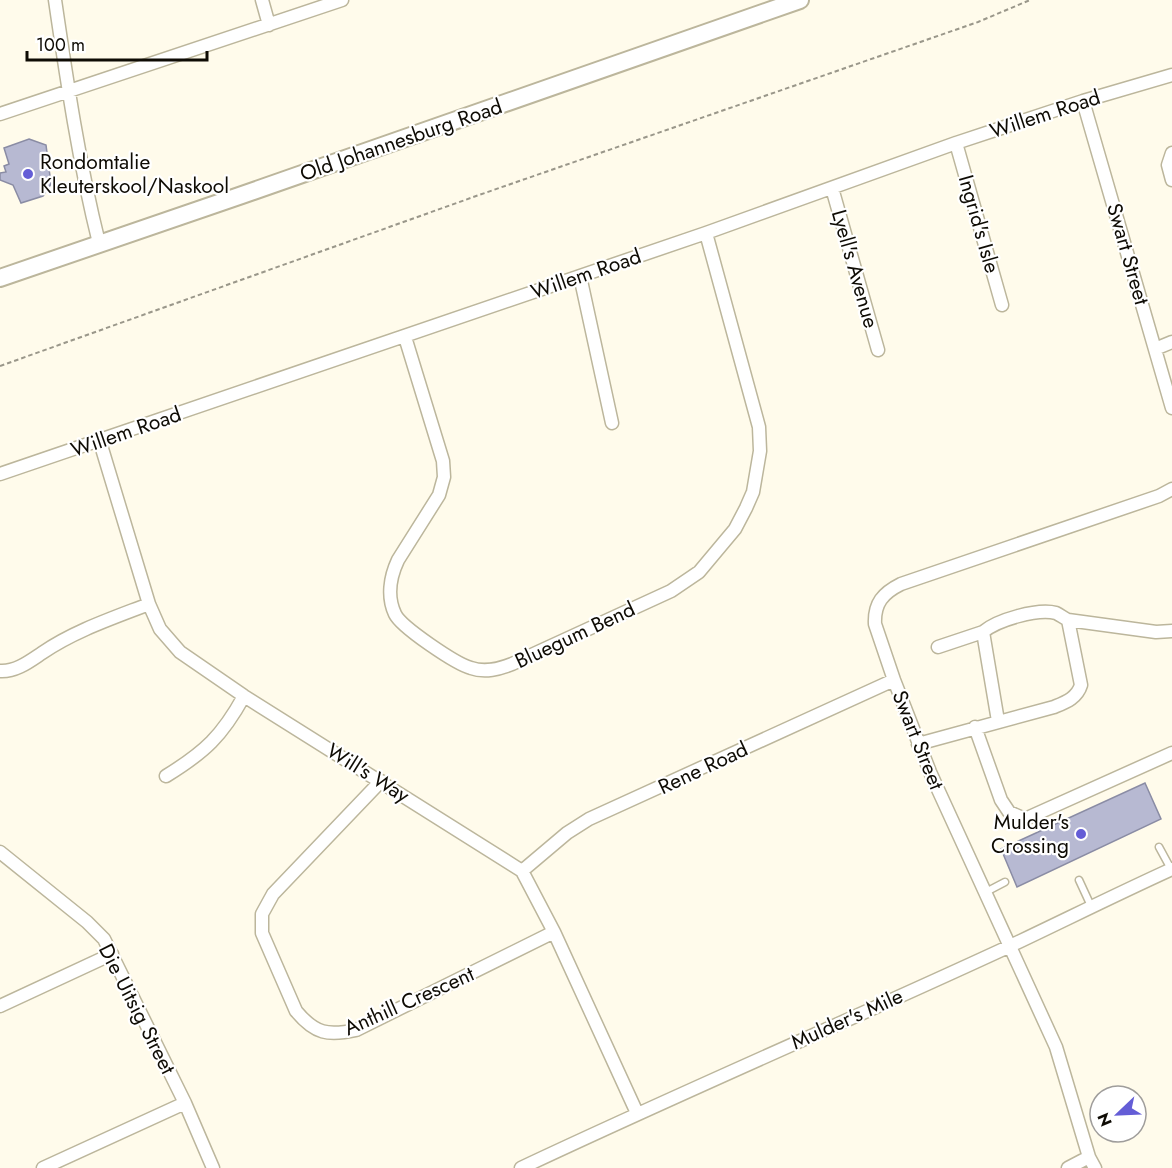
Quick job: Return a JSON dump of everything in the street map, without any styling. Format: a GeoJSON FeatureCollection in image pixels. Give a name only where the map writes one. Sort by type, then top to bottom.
{"type":"FeatureCollection","features":[{"type":"Feature","properties":{"kind":"main road","name":"Old Johannesburg Road"},"geometry":{"type":"LineString","coordinates":[[0,278],[800,0]]}},
{"type":"Feature","properties":{"kind":"street"},"geometry":{"type":"LineString","coordinates":[[56,0],[68,92],[99,243]]}},
{"type":"Feature","properties":{"kind":"street"},"geometry":{"type":"LineString","coordinates":[[262,0],[269,25]]}},
{"type":"Feature","properties":{"kind":"street"},"geometry":{"type":"LineString","coordinates":[[0,114],[342,0]]}},
{"type":"Feature","properties":{"kind":"street","name":"Willem Road"},"geometry":{"type":"LineString","coordinates":[[0,474],[100,442],[706,233],[956,143],[1083,101],[1172,75]]}},
{"type":"Feature","properties":{"kind":"street","name":"Swart Street"},"geometry":{"type":"LineString","coordinates":[[1083,101],[1172,408]]}},
{"type":"Feature","properties":{"kind":"street","name":"Ingrid's Isle"},"geometry":{"type":"LineString","coordinates":[[956,143],[1002,305]]}},
{"type":"Feature","properties":{"kind":"street"},"geometry":{"type":"LineString","coordinates":[[1172,153],[1168,165],[1172,180]]}},
{"type":"Feature","properties":{"kind":"street","name":"Lyell's Avenue"},"geometry":{"type":"LineString","coordinates":[[832,188],[878,350]]}},
{"type":"Feature","properties":{"kind":"street","name":"Bluegum Bend"},"geometry":{"type":"LineString","coordinates":[[405,337],[443,461],[444,477],[438,495],[398,560],[390,582],[391,602],[400,623],[457,662],[472,669],[496,669],[512,664],[685,582],[715,555],[735,529],[746,508],[753,492],[760,451],[759,427],[706,233]]}},
{"type":"Feature","properties":{"kind":"street"},"geometry":{"type":"LineString","coordinates":[[580,276],[612,423]]}},
{"type":"Feature","properties":{"kind":"street"},"geometry":{"type":"LineString","coordinates":[[1155,350],[1172,342]]}},
{"type":"Feature","properties":{"kind":"street","name":"Will's Way"},"geometry":{"type":"LineString","coordinates":[[100,442],[149,604],[160,629],[180,652],[244,696],[522,871],[554,932],[637,1113]]}},
{"type":"Feature","properties":{"kind":"street","name":"Swart Street"},"geometry":{"type":"LineString","coordinates":[[1092,1163],[1056,1047],[918,744],[875,624],[875,611],[883,597],[896,586],[1160,496],[1172,489]]}},
{"type":"Feature","properties":{"kind":"street"},"geometry":{"type":"LineString","coordinates":[[0,671],[18,667],[62,640],[149,604]]}},
{"type":"Feature","properties":{"kind":"street"},"geometry":{"type":"LineString","coordinates":[[938,647],[983,632],[996,623],[1042,612],[1057,614],[1068,620],[1156,632],[1172,631]]}},
{"type":"Feature","properties":{"kind":"street"},"geometry":{"type":"LineString","coordinates":[[918,744],[1054,707],[1078,693],[1081,685],[1068,620]]}},
{"type":"Feature","properties":{"kind":"street"},"geometry":{"type":"LineString","coordinates":[[983,632],[998,721]]}},
{"type":"Feature","properties":{"kind":"street","name":"Rene Road"},"geometry":{"type":"LineString","coordinates":[[522,871],[567,833],[589,819],[894,680]]}},
{"type":"Feature","properties":{"kind":"street"},"geometry":{"type":"LineString","coordinates":[[166,776],[194,759],[211,744],[232,717],[244,696]]}},
{"type":"Feature","properties":{"kind":"street"},"geometry":{"type":"LineString","coordinates":[[975,727],[1001,800],[1010,812],[1025,819],[1172,753]]}},
{"type":"Feature","properties":{"kind":"street","name":"Anthill Crescent"},"geometry":{"type":"LineString","coordinates":[[381,781],[273,894],[262,914],[262,933],[296,1011],[304,1021],[313,1028],[334,1035],[356,1030],[554,932]]}},
{"type":"Feature","properties":{"kind":"street","name":"Die Uitsig Street"},"geometry":{"type":"LineString","coordinates":[[0,852],[87,922],[104,939],[213,1168]]}},
{"type":"Feature","properties":{"kind":"street","name":"Mulder's Mile"},"geometry":{"type":"LineString","coordinates":[[521,1168],[637,1113],[1009,946],[1172,869]]}},
{"type":"Feature","properties":{"kind":"street"},"geometry":{"type":"LineString","coordinates":[[0,1006],[112,954]]}},
{"type":"Feature","properties":{"kind":"street"},"geometry":{"type":"LineString","coordinates":[[44,1168],[184,1103]]}},
{"type":"Feature","properties":{"kind":"street"},"geometry":{"type":"LineString","coordinates":[[1068,1168],[1092,1163]]}},
{"type":"Feature","properties":{"kind":"lane"},"geometry":{"type":"LineString","coordinates":[[1159,847],[1172,869]]}},
{"type":"Feature","properties":{"kind":"lane"},"geometry":{"type":"LineString","coordinates":[[1079,880],[1091,906]]}},
{"type":"Feature","properties":{"kind":"lane"},"geometry":{"type":"LineString","coordinates":[[984,893],[1005,882]]}},
{"type":"Feature","properties":{"kind":"path"},"geometry":{"type":"LineString","coordinates":[[0,366],[479,195],[978,22],[1030,0]]}},
{"type":"Feature","properties":{"kind":"building","name":"Rondomtalie Kleuterskool/Naskool"},"geometry":{"type":"Polygon","coordinates":[[[29,139],[46,145],[51,184],[43,196],[21,203],[13,185],[0,180],[0,173],[6,172],[4,166],[9,164],[4,148],[29,139]]]}},
{"type":"Feature","properties":{"kind":"building","name":"Mulder's Crossing"},"geometry":{"type":"Polygon","coordinates":[[[1145,783],[1161,819],[1017,887],[1001,849],[1145,783]]]}},
{"type":"Feature","properties":{"kind":"place","name":"Rondomtalie Kleuterskool/Naskool"},"geometry":{"type":"Point","coordinates":[28,174]}},
{"type":"Feature","properties":{"kind":"place","name":"Mulder's Crossing"},"geometry":{"type":"Point","coordinates":[1081,834]}}]}
